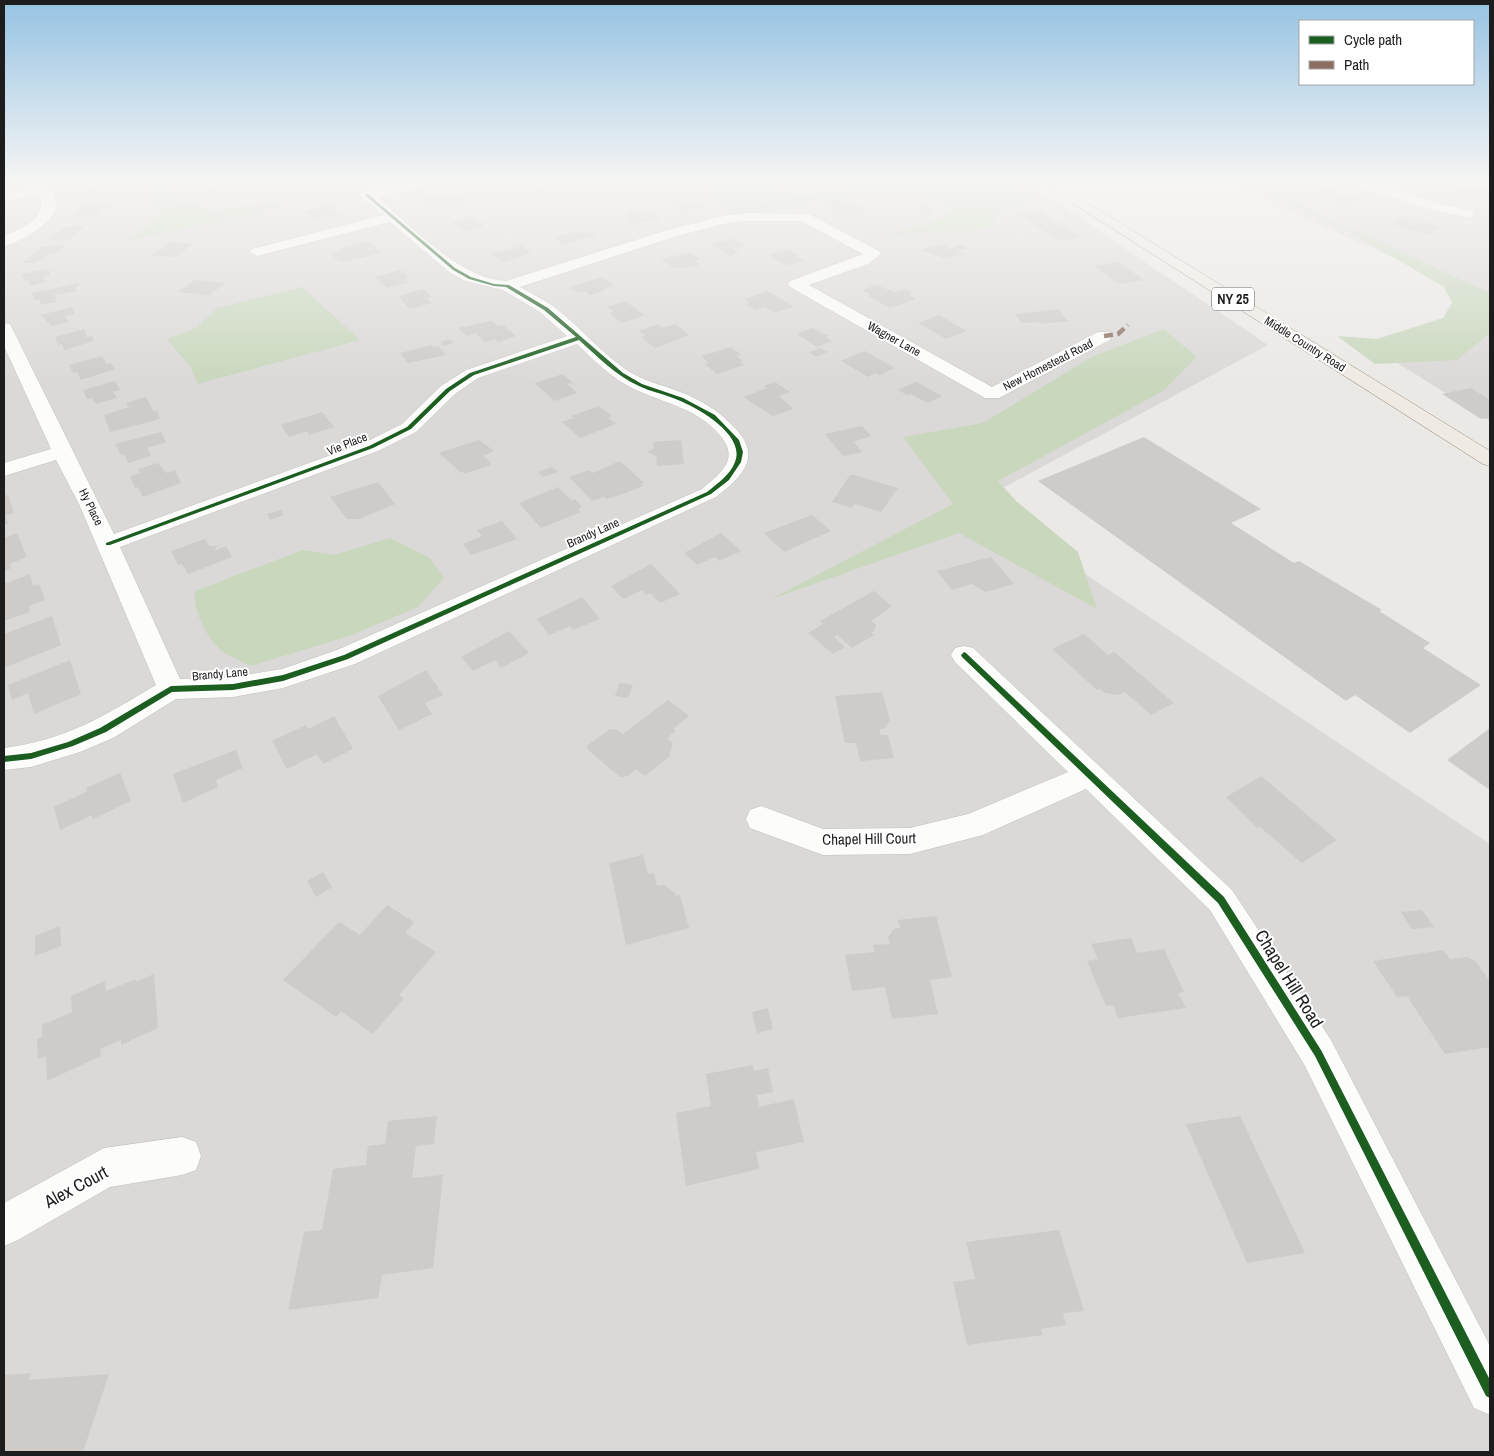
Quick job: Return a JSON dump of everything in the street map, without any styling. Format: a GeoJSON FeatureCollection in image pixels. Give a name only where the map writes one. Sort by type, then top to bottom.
{"type":"FeatureCollection","features":[{"type":"Feature","properties":{"kind":"main road","name":"Middle Country Road"},"geometry":{"type":"LineString","coordinates":[[1154,249],[1490,460]]}},
{"type":"Feature","properties":{"kind":"street"},"geometry":{"type":"LineString","coordinates":[[257,252],[269,249]]}},
{"type":"Feature","properties":{"kind":"street","name":"Brandy Lane"},"geometry":{"type":"LineString","coordinates":[[170,689],[233,686],[283,678],[346,657],[720,487],[738,462],[740,452],[737,441],[713,416],[691,404],[649,390],[621,374],[546,309],[508,286],[494,285],[470,278],[454,269],[430,249]]}},
{"type":"Feature","properties":{"kind":"street","name":"Wagner Lane"},"geometry":{"type":"LineString","coordinates":[[508,286],[623,249]]}},
{"type":"Feature","properties":{"kind":"street","name":"Wagner Lane"},"geometry":{"type":"LineString","coordinates":[[864,249],[874,254],[864,261],[796,284],[992,394]]}},
{"type":"Feature","properties":{"kind":"street","name":"Hy Place"},"geometry":{"type":"LineString","coordinates":[[4,328],[9,350],[108,544],[170,689]]}},
{"type":"Feature","properties":{"kind":"street","name":"New Homestead Road"},"geometry":{"type":"LineString","coordinates":[[992,394],[1104,336]]}},
{"type":"Feature","properties":{"kind":"street","name":"Vie Place"},"geometry":{"type":"LineString","coordinates":[[108,544],[372,447],[409,428],[448,390],[472,374],[579,338]]}},
{"type":"Feature","properties":{"kind":"street"},"geometry":{"type":"LineString","coordinates":[[4,470],[62,452]]}},
{"type":"Feature","properties":{"kind":"street","name":"Chapel Hill Road"},"geometry":{"type":"LineString","coordinates":[[964,655],[1221,900],[1318,1053],[1490,1392]]}},
{"type":"Feature","properties":{"kind":"street"},"geometry":{"type":"LineString","coordinates":[[4,759],[31,756],[78,741],[131,715],[170,689]]}},
{"type":"Feature","properties":{"kind":"street","name":"Chapel Hill Court"},"geometry":{"type":"LineString","coordinates":[[761,819],[823,842],[910,841],[972,826],[1090,775]]}},
{"type":"Feature","properties":{"kind":"street","name":"Alex Court"},"geometry":{"type":"LineString","coordinates":[[4,1226],[104,1168],[182,1156]]}},
{"type":"Feature","properties":{"kind":"shaded area"},"geometry":{"type":"Polygon","coordinates":[[[4,249],[1126,249],[1268,345],[977,502],[1490,844],[1490,1452],[4,1452],[4,249]]]}},
{"type":"Feature","properties":{"kind":"shaded area"},"geometry":{"type":"Polygon","coordinates":[[[1374,249],[1490,249],[1490,421],[1383,354],[1486,299],[1374,249]]]}},
{"type":"Feature","properties":{"kind":"green space"},"geometry":{"type":"Polygon","coordinates":[[[1379,249],[1394,249],[1490,293],[1490,333],[1457,360],[1375,364],[1337,336],[1377,339],[1443,318],[1452,303],[1444,287],[1379,249]]]}},
{"type":"Feature","properties":{"kind":"green space"},"geometry":{"type":"Polygon","coordinates":[[[302,287],[360,340],[198,384],[190,366],[166,339],[196,328],[217,308],[302,287]]]}},
{"type":"Feature","properties":{"kind":"green space"},"geometry":{"type":"Polygon","coordinates":[[[1164,329],[1197,357],[1163,391],[998,481],[1016,501],[1078,552],[1097,609],[959,533],[771,599],[953,504],[903,437],[983,423],[1093,356],[1164,329]]]}},
{"type":"Feature","properties":{"kind":"green space"},"geometry":{"type":"Polygon","coordinates":[[[390,538],[430,558],[444,578],[418,607],[352,635],[251,666],[222,651],[211,639],[198,615],[195,591],[303,550],[334,555],[390,538]]]}},
{"type":"Feature","properties":{"kind":"building"},"geometry":{"type":"Polygon","coordinates":[[[39,249],[61,249],[54,254],[48,254],[36,263],[23,263],[39,249]]]}},
{"type":"Feature","properties":{"kind":"building"},"geometry":{"type":"Polygon","coordinates":[[[160,249],[187,249],[175,257],[150,256],[160,249]]]}},
{"type":"Feature","properties":{"kind":"building"},"geometry":{"type":"Polygon","coordinates":[[[341,249],[377,249],[381,253],[344,262],[337,260],[331,254],[343,250],[341,249]]]}},
{"type":"Feature","properties":{"kind":"building"},"geometry":{"type":"Polygon","coordinates":[[[511,249],[526,249],[531,253],[503,263],[492,254],[511,249]]]}},
{"type":"Feature","properties":{"kind":"building"},"geometry":{"type":"Polygon","coordinates":[[[718,249],[732,249],[739,253],[730,256],[718,249]]]}},
{"type":"Feature","properties":{"kind":"building"},"geometry":{"type":"Polygon","coordinates":[[[788,249],[800,256],[797,257],[804,261],[788,266],[769,255],[788,249]]]}},
{"type":"Feature","properties":{"kind":"building"},"geometry":{"type":"Polygon","coordinates":[[[965,249],[957,251],[962,254],[946,259],[920,250],[965,249]]]}},
{"type":"Feature","properties":{"kind":"building"},"geometry":{"type":"Polygon","coordinates":[[[690,253],[701,260],[695,261],[699,264],[698,266],[676,269],[661,259],[690,253]]]}},
{"type":"Feature","properties":{"kind":"building"},"geometry":{"type":"Polygon","coordinates":[[[1118,262],[1144,280],[1119,284],[1094,266],[1118,262]]]}},
{"type":"Feature","properties":{"kind":"building"},"geometry":{"type":"Polygon","coordinates":[[[48,269],[51,275],[44,277],[46,282],[30,286],[28,280],[24,281],[22,274],[48,269]]]}},
{"type":"Feature","properties":{"kind":"building"},"geometry":{"type":"Polygon","coordinates":[[[400,270],[408,277],[404,278],[409,282],[387,288],[375,277],[400,270]]]}},
{"type":"Feature","properties":{"kind":"building"},"geometry":{"type":"Polygon","coordinates":[[[602,277],[614,285],[604,288],[606,290],[590,295],[585,291],[578,293],[569,287],[602,277]]]}},
{"type":"Feature","properties":{"kind":"building"},"geometry":{"type":"Polygon","coordinates":[[[195,280],[226,283],[209,295],[178,292],[195,280]]]}},
{"type":"Feature","properties":{"kind":"building"},"geometry":{"type":"Polygon","coordinates":[[[80,283],[76,288],[77,291],[55,295],[57,302],[41,305],[40,299],[34,301],[32,293],[80,283]]]}},
{"type":"Feature","properties":{"kind":"building"},"geometry":{"type":"Polygon","coordinates":[[[876,285],[895,292],[906,289],[911,292],[909,295],[916,299],[890,308],[868,296],[871,295],[862,290],[876,285]]]}},
{"type":"Feature","properties":{"kind":"building"},"geometry":{"type":"Polygon","coordinates":[[[424,289],[432,297],[427,298],[432,303],[410,309],[398,296],[424,289]]]}},
{"type":"Feature","properties":{"kind":"building"},"geometry":{"type":"Polygon","coordinates":[[[768,291],[794,307],[775,313],[765,307],[755,310],[745,304],[750,303],[744,299],[768,291]]]}},
{"type":"Feature","properties":{"kind":"building"},"geometry":{"type":"Polygon","coordinates":[[[625,301],[645,315],[622,323],[608,313],[614,312],[607,307],[625,301]]]}},
{"type":"Feature","properties":{"kind":"building"},"geometry":{"type":"Polygon","coordinates":[[[71,307],[75,314],[65,316],[69,322],[51,326],[41,315],[71,307]]]}},
{"type":"Feature","properties":{"kind":"building"},"geometry":{"type":"Polygon","coordinates":[[[1058,309],[1068,321],[1040,324],[1038,322],[1022,323],[1015,314],[1058,309]]]}},
{"type":"Feature","properties":{"kind":"building"},"geometry":{"type":"Polygon","coordinates":[[[939,315],[967,331],[946,339],[918,323],[939,315]]]}},
{"type":"Feature","properties":{"kind":"building"},"geometry":{"type":"Polygon","coordinates":[[[492,321],[498,326],[503,325],[516,336],[498,342],[495,339],[485,342],[476,333],[466,336],[458,328],[492,321]]]}},
{"type":"Feature","properties":{"kind":"building"},"geometry":{"type":"Polygon","coordinates":[[[658,324],[663,328],[676,324],[689,335],[655,348],[641,337],[646,336],[639,331],[658,324]]]}},
{"type":"Feature","properties":{"kind":"building"},"geometry":{"type":"Polygon","coordinates":[[[812,328],[829,336],[826,337],[832,341],[817,347],[797,334],[812,328]]]}},
{"type":"Feature","properties":{"kind":"building"},"geometry":{"type":"Polygon","coordinates":[[[84,329],[87,337],[92,336],[94,341],[65,350],[62,344],[58,345],[55,337],[84,329]]]}},
{"type":"Feature","properties":{"kind":"building"},"geometry":{"type":"Polygon","coordinates":[[[450,339],[454,343],[444,346],[440,342],[450,339]]]}},
{"type":"Feature","properties":{"kind":"building"},"geometry":{"type":"Polygon","coordinates":[[[432,345],[434,347],[438,346],[446,355],[408,363],[400,353],[432,345]]]}},
{"type":"Feature","properties":{"kind":"building"},"geometry":{"type":"Polygon","coordinates":[[[731,347],[741,355],[736,356],[743,361],[740,362],[744,365],[717,374],[705,364],[709,363],[701,356],[731,347]]]}},
{"type":"Feature","properties":{"kind":"building"},"geometry":{"type":"Polygon","coordinates":[[[821,348],[828,352],[816,357],[809,352],[821,348]]]}},
{"type":"Feature","properties":{"kind":"building"},"geometry":{"type":"Polygon","coordinates":[[[865,351],[895,368],[879,375],[875,373],[868,377],[841,361],[865,351]]]}},
{"type":"Feature","properties":{"kind":"building"},"geometry":{"type":"Polygon","coordinates":[[[102,356],[106,364],[111,363],[115,369],[81,380],[77,372],[73,373],[69,365],[102,356]]]}},
{"type":"Feature","properties":{"kind":"building"},"geometry":{"type":"Polygon","coordinates":[[[563,374],[573,383],[567,384],[577,393],[554,401],[535,383],[563,374]]]}},
{"type":"Feature","properties":{"kind":"building"},"geometry":{"type":"Polygon","coordinates":[[[115,381],[120,390],[113,392],[117,398],[96,404],[92,398],[87,399],[83,390],[115,381]]]}},
{"type":"Feature","properties":{"kind":"building"},"geometry":{"type":"Polygon","coordinates":[[[775,382],[790,392],[779,396],[793,409],[773,416],[743,397],[767,388],[764,386],[775,382]]]}},
{"type":"Feature","properties":{"kind":"building"},"geometry":{"type":"Polygon","coordinates":[[[916,382],[942,396],[928,403],[898,390],[916,382]]]}},
{"type":"Feature","properties":{"kind":"building"},"geometry":{"type":"Polygon","coordinates":[[[1471,388],[1490,400],[1490,418],[1481,419],[1442,394],[1471,388]]]}},
{"type":"Feature","properties":{"kind":"building"},"geometry":{"type":"Polygon","coordinates":[[[146,397],[154,412],[157,411],[160,419],[110,432],[104,415],[129,407],[126,403],[146,397]]]}},
{"type":"Feature","properties":{"kind":"building"},"geometry":{"type":"Polygon","coordinates":[[[599,406],[612,416],[608,418],[616,424],[580,438],[562,422],[573,418],[571,416],[599,406]]]}},
{"type":"Feature","properties":{"kind":"building"},"geometry":{"type":"Polygon","coordinates":[[[322,412],[334,427],[309,435],[307,431],[289,437],[281,425],[322,412]]]}},
{"type":"Feature","properties":{"kind":"building"},"geometry":{"type":"Polygon","coordinates":[[[862,426],[871,436],[854,442],[862,452],[843,456],[825,434],[862,426]]]}},
{"type":"Feature","properties":{"kind":"building"},"geometry":{"type":"Polygon","coordinates":[[[161,432],[166,442],[147,448],[151,456],[128,463],[124,454],[121,455],[115,444],[161,432]]]}},
{"type":"Feature","properties":{"kind":"building"},"geometry":{"type":"Polygon","coordinates":[[[1144,437],[1261,509],[1231,523],[1294,563],[1299,561],[1382,610],[1379,611],[1430,643],[1423,648],[1481,685],[1410,733],[1355,695],[1346,701],[1038,481],[1144,437]]]}},
{"type":"Feature","properties":{"kind":"building"},"geometry":{"type":"Polygon","coordinates":[[[479,440],[494,451],[483,456],[490,462],[490,465],[480,469],[466,473],[460,472],[439,453],[479,440]]]}},
{"type":"Feature","properties":{"kind":"building"},"geometry":{"type":"Polygon","coordinates":[[[681,440],[684,464],[657,466],[656,456],[648,452],[654,448],[653,442],[681,440]]]}},
{"type":"Feature","properties":{"kind":"building"},"geometry":{"type":"Polygon","coordinates":[[[620,461],[644,483],[641,484],[643,486],[617,496],[606,499],[604,497],[592,501],[569,477],[589,470],[593,473],[620,461]]]}},
{"type":"Feature","properties":{"kind":"building"},"geometry":{"type":"Polygon","coordinates":[[[158,463],[166,473],[175,470],[181,483],[143,497],[138,487],[135,488],[130,476],[140,473],[138,469],[158,463]]]}},
{"type":"Feature","properties":{"kind":"building"},"geometry":{"type":"Polygon","coordinates":[[[552,467],[558,472],[543,477],[538,472],[552,467]]]}},
{"type":"Feature","properties":{"kind":"building"},"geometry":{"type":"Polygon","coordinates":[[[850,475],[898,488],[881,512],[855,504],[852,508],[832,502],[850,475]]]}},
{"type":"Feature","properties":{"kind":"building"},"geometry":{"type":"Polygon","coordinates":[[[378,482],[395,504],[359,519],[347,519],[330,497],[378,482]]]}},
{"type":"Feature","properties":{"kind":"building"},"geometry":{"type":"Polygon","coordinates":[[[558,487],[572,501],[575,499],[582,507],[578,509],[581,512],[541,528],[519,503],[558,487]]]}},
{"type":"Feature","properties":{"kind":"building"},"geometry":{"type":"Polygon","coordinates":[[[8,495],[14,513],[6,515],[8,524],[4,525],[4,496],[8,495]]]}},
{"type":"Feature","properties":{"kind":"building"},"geometry":{"type":"Polygon","coordinates":[[[281,510],[284,515],[270,520],[267,514],[281,510]]]}},
{"type":"Feature","properties":{"kind":"building"},"geometry":{"type":"Polygon","coordinates":[[[812,515],[831,531],[784,552],[764,533],[812,515]]]}},
{"type":"Feature","properties":{"kind":"building"},"geometry":{"type":"Polygon","coordinates":[[[502,521],[517,539],[471,555],[463,544],[482,536],[477,530],[502,521]]]}},
{"type":"Feature","properties":{"kind":"building"},"geometry":{"type":"Polygon","coordinates":[[[17,533],[27,557],[9,564],[11,568],[4,571],[4,538],[17,533]]]}},
{"type":"Feature","properties":{"kind":"building"},"geometry":{"type":"Polygon","coordinates":[[[721,533],[741,551],[719,561],[715,557],[697,565],[684,553],[721,533]]]}},
{"type":"Feature","properties":{"kind":"building"},"geometry":{"type":"Polygon","coordinates":[[[205,539],[209,546],[217,546],[214,551],[226,546],[232,557],[188,574],[182,564],[178,565],[171,551],[205,539]]]}},
{"type":"Feature","properties":{"kind":"building"},"geometry":{"type":"Polygon","coordinates":[[[991,557],[1014,584],[986,592],[972,584],[952,590],[937,571],[991,557]]]}},
{"type":"Feature","properties":{"kind":"building"},"geometry":{"type":"Polygon","coordinates":[[[651,564],[680,594],[660,603],[650,593],[646,595],[642,590],[623,599],[611,586],[651,564]]]}},
{"type":"Feature","properties":{"kind":"building"},"geometry":{"type":"Polygon","coordinates":[[[30,574],[33,586],[39,584],[45,600],[29,606],[30,612],[4,621],[4,584],[30,574]]]}},
{"type":"Feature","properties":{"kind":"building"},"geometry":{"type":"Polygon","coordinates":[[[874,591],[892,606],[871,621],[876,624],[875,630],[871,633],[874,635],[852,648],[837,635],[834,637],[845,647],[833,654],[808,633],[823,624],[820,621],[874,591]]]}},
{"type":"Feature","properties":{"kind":"building"},"geometry":{"type":"Polygon","coordinates":[[[582,597],[600,619],[573,630],[570,626],[549,635],[537,619],[582,597]]]}},
{"type":"Feature","properties":{"kind":"building"},"geometry":{"type":"Polygon","coordinates":[[[52,616],[61,645],[4,668],[4,634],[52,616]]]}},
{"type":"Feature","properties":{"kind":"building"},"geometry":{"type":"Polygon","coordinates":[[[509,631],[529,653],[501,668],[495,660],[473,671],[461,657],[509,631]]]}},
{"type":"Feature","properties":{"kind":"building"},"geometry":{"type":"Polygon","coordinates":[[[1084,634],[1108,655],[1114,652],[1174,703],[1151,715],[1125,692],[1118,695],[1105,693],[1100,689],[1097,690],[1052,649],[1084,634]]]}},
{"type":"Feature","properties":{"kind":"building"},"geometry":{"type":"Polygon","coordinates":[[[70,660],[81,694],[34,714],[28,693],[12,700],[8,685],[70,660]]]}},
{"type":"Feature","properties":{"kind":"building"},"geometry":{"type":"Polygon","coordinates":[[[426,670],[443,695],[425,703],[432,714],[399,730],[378,696],[426,670]]]}},
{"type":"Feature","properties":{"kind":"building"},"geometry":{"type":"Polygon","coordinates":[[[619,683],[633,685],[628,698],[615,696],[619,683]]]}},
{"type":"Feature","properties":{"kind":"building"},"geometry":{"type":"Polygon","coordinates":[[[882,692],[890,720],[884,729],[879,729],[881,735],[888,735],[894,758],[860,761],[856,743],[845,743],[835,696],[882,692]]]}},
{"type":"Feature","properties":{"kind":"building"},"geometry":{"type":"Polygon","coordinates":[[[668,700],[689,716],[673,729],[676,731],[667,738],[673,743],[669,757],[645,776],[636,769],[628,776],[620,777],[587,749],[587,746],[610,729],[616,729],[623,734],[668,700]]]}},
{"type":"Feature","properties":{"kind":"building"},"geometry":{"type":"Polygon","coordinates":[[[334,716],[353,749],[323,764],[317,754],[287,769],[272,741],[306,725],[308,729],[334,716]]]}},
{"type":"Feature","properties":{"kind":"building"},"geometry":{"type":"Polygon","coordinates":[[[1490,728],[1490,790],[1447,760],[1490,728]]]}},
{"type":"Feature","properties":{"kind":"building"},"geometry":{"type":"Polygon","coordinates":[[[236,750],[243,768],[216,780],[218,787],[183,803],[173,774],[236,750]]]}},
{"type":"Feature","properties":{"kind":"building"},"geometry":{"type":"Polygon","coordinates":[[[120,773],[131,801],[93,819],[92,815],[60,830],[54,807],[88,791],[86,788],[120,773]]]}},
{"type":"Feature","properties":{"kind":"building"},"geometry":{"type":"Polygon","coordinates":[[[1261,776],[1337,840],[1302,863],[1260,827],[1257,828],[1226,797],[1261,776]]]}},
{"type":"Feature","properties":{"kind":"building"},"geometry":{"type":"Polygon","coordinates":[[[643,855],[648,874],[654,873],[657,886],[664,885],[675,893],[676,896],[680,895],[689,928],[626,945],[609,863],[643,855]]]}},
{"type":"Feature","properties":{"kind":"building"},"geometry":{"type":"Polygon","coordinates":[[[323,872],[332,887],[316,897],[307,881],[323,872]]]}},
{"type":"Feature","properties":{"kind":"building"},"geometry":{"type":"Polygon","coordinates":[[[387,905],[414,922],[405,933],[436,952],[399,995],[404,998],[373,1034],[341,1011],[336,1017],[283,980],[339,922],[360,935],[387,905]]]}},
{"type":"Feature","properties":{"kind":"building"},"geometry":{"type":"Polygon","coordinates":[[[1422,910],[1434,927],[1412,929],[1401,912],[1422,910]]]}},
{"type":"Feature","properties":{"kind":"building"},"geometry":{"type":"Polygon","coordinates":[[[936,916],[952,977],[930,980],[938,1014],[892,1019],[885,987],[852,991],[845,955],[875,952],[873,945],[890,944],[888,937],[894,929],[900,928],[898,920],[936,916]]]}},
{"type":"Feature","properties":{"kind":"building"},"geometry":{"type":"Polygon","coordinates":[[[60,926],[61,946],[35,956],[35,936],[60,926]]]}},
{"type":"Feature","properties":{"kind":"building"},"geometry":{"type":"Polygon","coordinates":[[[1131,938],[1137,953],[1164,949],[1184,992],[1178,993],[1186,1008],[1118,1018],[1113,1005],[1106,1006],[1087,961],[1098,959],[1091,944],[1131,938]]]}},
{"type":"Feature","properties":{"kind":"building"},"geometry":{"type":"Polygon","coordinates":[[[1443,950],[1450,959],[1467,957],[1475,961],[1490,981],[1490,1047],[1445,1054],[1407,996],[1397,997],[1373,961],[1443,950]]]}},
{"type":"Feature","properties":{"kind":"building"},"geometry":{"type":"Polygon","coordinates":[[[154,974],[158,1028],[121,1045],[121,1040],[100,1049],[101,1056],[47,1081],[46,1056],[38,1059],[37,1039],[42,1037],[42,1025],[72,1012],[71,996],[105,981],[106,991],[136,979],[136,982],[154,974]]]}},
{"type":"Feature","properties":{"kind":"building"},"geometry":{"type":"Polygon","coordinates":[[[768,1008],[773,1029],[757,1033],[752,1012],[768,1008]]]}},
{"type":"Feature","properties":{"kind":"building"},"geometry":{"type":"Polygon","coordinates":[[[753,1065],[754,1071],[768,1068],[773,1092],[757,1095],[759,1107],[794,1099],[804,1142],[756,1152],[759,1169],[686,1186],[676,1113],[711,1106],[706,1074],[753,1065]]]}},
{"type":"Feature","properties":{"kind":"building"},"geometry":{"type":"Polygon","coordinates":[[[437,1116],[434,1144],[416,1146],[412,1178],[443,1175],[433,1268],[382,1275],[378,1298],[288,1310],[304,1232],[322,1230],[333,1169],[366,1165],[368,1146],[385,1144],[388,1121],[437,1116]]]}},
{"type":"Feature","properties":{"kind":"building"},"geometry":{"type":"Polygon","coordinates":[[[1240,1116],[1305,1253],[1247,1263],[1186,1124],[1240,1116]]]}},
{"type":"Feature","properties":{"kind":"building"},"geometry":{"type":"Polygon","coordinates":[[[1059,1230],[1084,1311],[1063,1313],[1066,1325],[1041,1329],[1043,1335],[967,1345],[953,1282],[975,1279],[966,1242],[1059,1230]]]}},
{"type":"Feature","properties":{"kind":"building"},"geometry":{"type":"Polygon","coordinates":[[[32,1373],[28,1380],[109,1374],[83,1452],[4,1452],[4,1375],[32,1373]]]}},
{"type":"Feature","properties":{"kind":"marked path"},"geometry":{"type":"LineString","coordinates":[[1104,336],[1118,334],[1128,325]]}},
{"type":"Feature","properties":{"kind":"cycle path"},"geometry":{"type":"LineString","coordinates":[[4,759],[31,756],[70,744],[103,730],[171,689],[233,687],[283,678],[346,657],[709,493],[727,479],[738,462],[740,452],[737,441],[713,416],[681,399],[640,385],[621,374],[546,309],[507,286],[494,285],[470,278],[454,269],[430,249]]}},
{"type":"Feature","properties":{"kind":"cycle path"},"geometry":{"type":"LineString","coordinates":[[108,544],[371,447],[409,428],[448,390],[472,374],[579,338]]}},
{"type":"Feature","properties":{"kind":"cycle path"},"geometry":{"type":"LineString","coordinates":[[964,655],[1221,900],[1318,1053],[1490,1392]]}}]}
